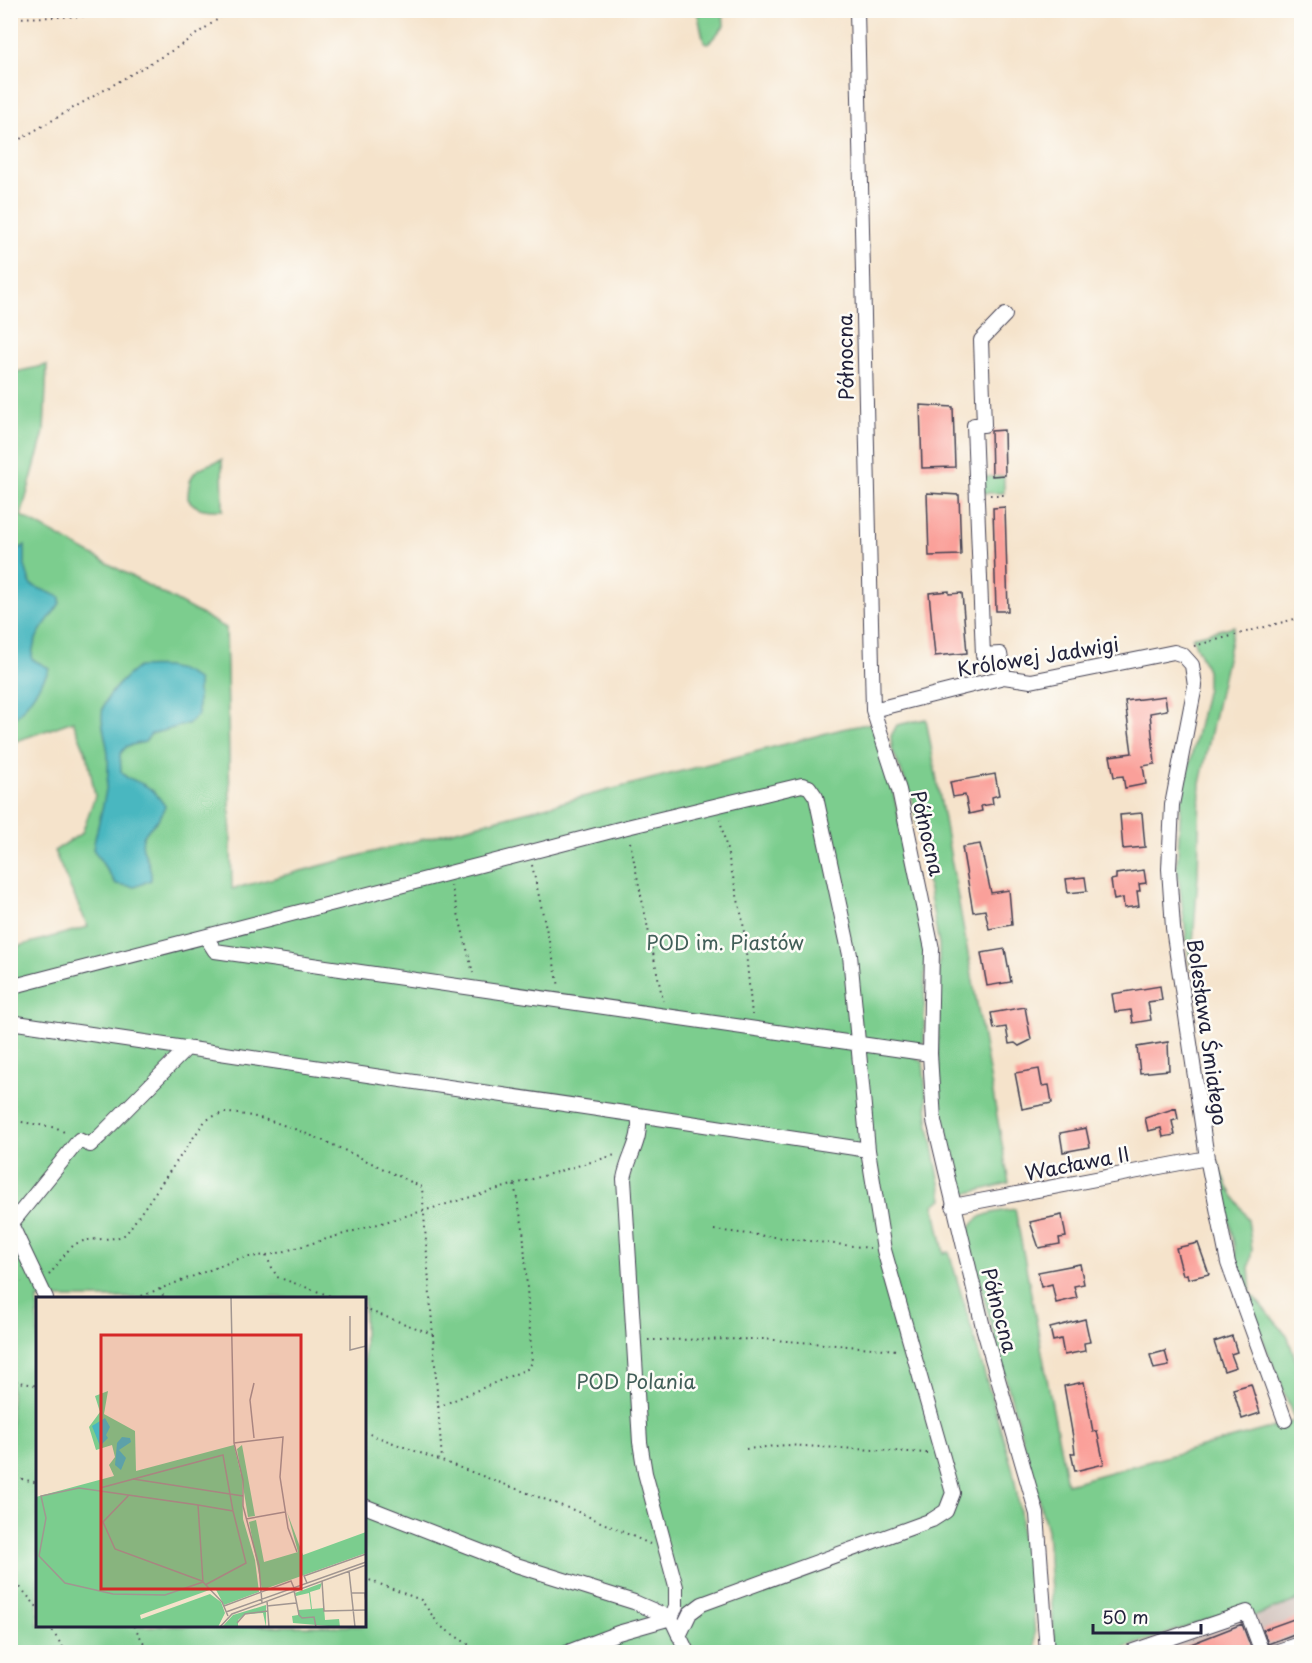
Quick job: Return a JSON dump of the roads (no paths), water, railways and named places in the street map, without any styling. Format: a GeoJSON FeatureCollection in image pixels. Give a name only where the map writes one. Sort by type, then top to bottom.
{"type":"FeatureCollection","features":[{"type":"Feature","properties":{"kind":"street","name":"Północna"},"geometry":{"type":"LineString","coordinates":[[857,10],[873,710],[899,790],[932,949],[930,1054],[934,1121],[983,1327],[1037,1514],[1047,1653]]}},
{"type":"Feature","properties":{"kind":"street"},"geometry":{"type":"LineString","coordinates":[[1004,677],[1000,654],[982,655],[974,425],[984,425],[981,340],[1005,315]]}},
{"type":"Feature","properties":{"kind":"street","name":"Królowej Jadwigi"},"geometry":{"type":"LineString","coordinates":[[873,710],[1004,677],[1031,681],[1174,652]]}},
{"type":"Feature","properties":{"kind":"street","name":"Bolesława Śmiałego"},"geometry":{"type":"LineString","coordinates":[[1174,652],[1183,655],[1192,665],[1195,686],[1172,805],[1169,869],[1173,928],[1207,1158],[1228,1263],[1285,1420]]}},
{"type":"Feature","properties":{"kind":"street"},"geometry":{"type":"LineString","coordinates":[[10,987],[792,785],[809,787],[816,797],[850,955],[868,1150],[884,1250],[911,1352],[953,1492],[951,1502],[940,1516],[702,1604],[690,1613],[679,1636]]}},
{"type":"Feature","properties":{"kind":"street"},"geometry":{"type":"LineString","coordinates":[[206,937],[215,951],[930,1054]]}},
{"type":"Feature","properties":{"kind":"street"},"geometry":{"type":"LineString","coordinates":[[10,1022],[868,1150]]}},
{"type":"Feature","properties":{"kind":"street"},"geometry":{"type":"LineString","coordinates":[[43,1292],[11,1224],[79,1140],[90,1145],[95,1141],[187,1048]]}},
{"type":"Feature","properties":{"kind":"street"},"geometry":{"type":"LineString","coordinates":[[638,1115],[641,1131],[628,1161],[624,1179],[640,1443],[645,1473],[676,1587],[676,1606],[671,1618]]}},
{"type":"Feature","properties":{"kind":"street","name":"Wacława II"},"geometry":{"type":"LineString","coordinates":[[953,1206],[1207,1158]]}},
{"type":"Feature","properties":{"kind":"street"},"geometry":{"type":"LineString","coordinates":[[366,1507],[513,1564],[634,1602],[671,1618],[687,1653]]}},
{"type":"Feature","properties":{"kind":"street"},"geometry":{"type":"LineString","coordinates":[[1130,1653],[1170,1646],[1247,1612],[1262,1653]]}},
{"type":"Feature","properties":{"kind":"street"},"geometry":{"type":"LineString","coordinates":[[568,1653],[618,1633],[671,1618]]}},
{"type":"Feature","properties":{"kind":"street"},"geometry":{"type":"LineString","coordinates":[[1275,1653],[1302,1643]]}},
{"type":"Feature","properties":{"kind":"water"},"geometry":{"type":"Polygon","coordinates":[[[25,545],[25,566],[31,585],[60,597],[60,603],[42,629],[33,650],[32,659],[49,668],[48,672],[39,687],[11,721],[11,548],[21,548],[25,545]]]}},
{"type":"Feature","properties":{"kind":"water"},"geometry":{"type":"Polygon","coordinates":[[[138,667],[177,669],[198,681],[198,715],[188,724],[151,734],[145,742],[127,746],[120,754],[121,771],[126,777],[148,787],[165,806],[161,816],[148,830],[142,843],[150,868],[151,880],[135,887],[116,884],[93,849],[106,792],[108,768],[102,711],[114,689],[138,667]]]}},
{"type":"Feature","properties":{"kind":"park label","name":"POD im. Piastów"},"geometry":{"type":"Point","coordinates":[725,942]}},
{"type":"Feature","properties":{"kind":"park label","name":"POD Polania"},"geometry":{"type":"Point","coordinates":[636,1381]}}]}
